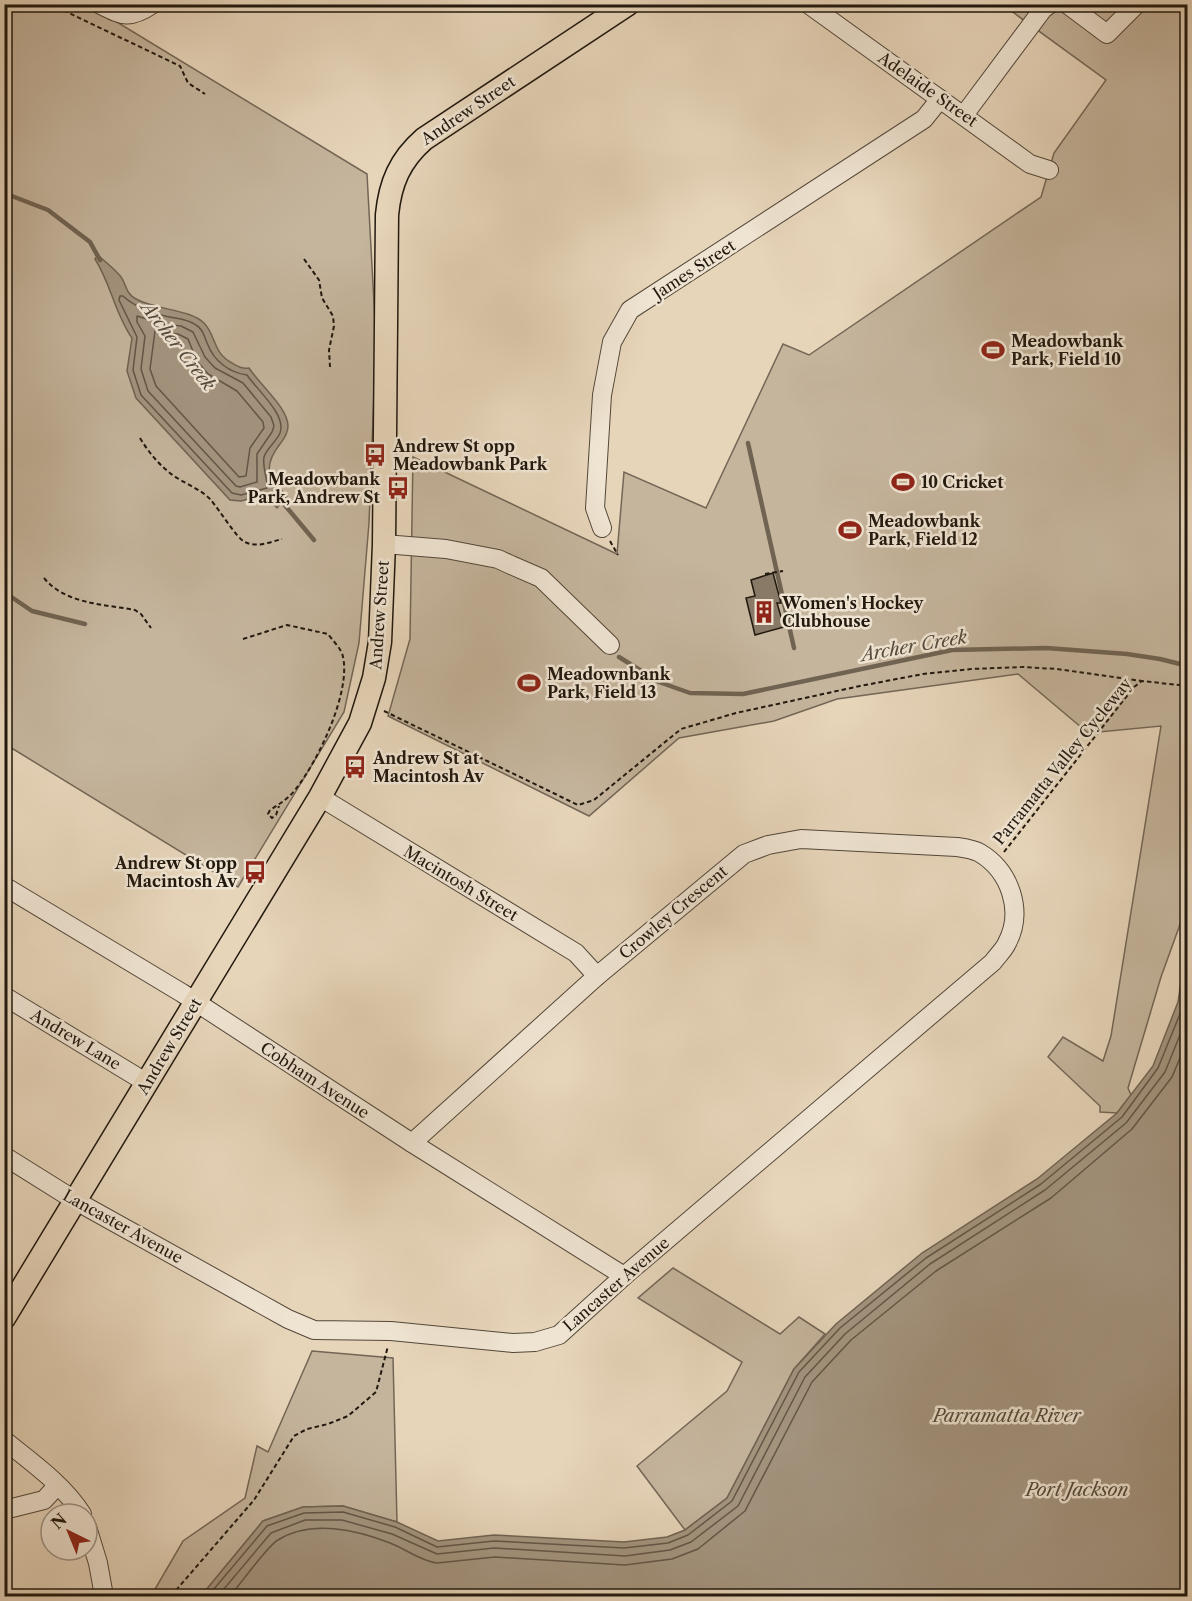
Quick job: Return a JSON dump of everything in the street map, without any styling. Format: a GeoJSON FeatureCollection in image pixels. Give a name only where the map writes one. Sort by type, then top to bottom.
{"type":"FeatureCollection","features":[{"type":"Feature","properties":{"kind":"main road","name":"Andrew Street"},"geometry":{"type":"LineString","coordinates":[[4,1318],[320,797],[349,744],[367,703],[380,642],[384,544],[387,214],[389,197],[400,168],[410,152],[423,139],[628,4]]}},
{"type":"Feature","properties":{"kind":"street"},"geometry":{"type":"LineString","coordinates":[[99,4],[121,15],[146,9]]}},
{"type":"Feature","properties":{"kind":"street","name":"Adelaide Street"},"geometry":{"type":"LineString","coordinates":[[808,4],[1030,164],[1049,170]]}},
{"type":"Feature","properties":{"kind":"street"},"geometry":{"type":"LineString","coordinates":[[964,115],[1043,9],[1050,4]]}},
{"type":"Feature","properties":{"kind":"street"},"geometry":{"type":"LineString","coordinates":[[1066,4],[1107,34],[1137,4]]}},
{"type":"Feature","properties":{"kind":"street","name":"James Street"},"geometry":{"type":"LineString","coordinates":[[602,528],[595,508],[602,395],[612,342],[630,310],[924,118],[940,99]]}},
{"type":"Feature","properties":{"kind":"street"},"geometry":{"type":"LineString","coordinates":[[384,544],[446,549],[498,559],[541,578],[610,645]]}},
{"type":"Feature","properties":{"kind":"street","name":"Macintosh Street"},"geometry":{"type":"LineString","coordinates":[[320,797],[576,953],[597,976]]}},
{"type":"Feature","properties":{"kind":"street","name":"Crowley Crescent"},"geometry":{"type":"LineString","coordinates":[[412,1143],[597,976],[744,854],[768,845],[801,839],[957,847],[978,852],[994,863]]}},
{"type":"Feature","properties":{"kind":"street","name":"Lancaster Avenue"},"geometry":{"type":"LineString","coordinates":[[4,1156],[76,1201],[314,1330],[391,1331],[513,1343],[535,1342],[559,1335],[624,1276],[993,962],[1007,944],[1014,922],[1014,900],[1007,879],[994,863]]}},
{"type":"Feature","properties":{"kind":"street","name":"Cobham Avenue"},"geometry":{"type":"LineString","coordinates":[[4,886],[195,1002],[412,1143],[624,1276]]}},
{"type":"Feature","properties":{"kind":"street","name":"Andrew Lane"},"geometry":{"type":"LineString","coordinates":[[4,996],[147,1083]]}},
{"type":"Feature","properties":{"kind":"street"},"geometry":{"type":"LineString","coordinates":[[4,1440],[74,1502]]}},
{"type":"Feature","properties":{"kind":"street"},"geometry":{"type":"LineString","coordinates":[[4,1510],[44,1500],[57,1486]]}},
{"type":"Feature","properties":{"kind":"street"},"geometry":{"type":"LineString","coordinates":[[98,1562],[104,1596]]}},
{"type":"Feature","properties":{"kind":"path"},"geometry":{"type":"LineString","coordinates":[[51,4],[180,66],[188,83],[205,94]]}},
{"type":"Feature","properties":{"kind":"path"},"geometry":{"type":"LineString","coordinates":[[304,259],[319,280],[322,298],[333,316],[333,336],[329,350],[330,367]]}},
{"type":"Feature","properties":{"kind":"path"},"geometry":{"type":"LineString","coordinates":[[140,438],[160,465],[208,497],[239,539],[257,546],[282,539]]}},
{"type":"Feature","properties":{"kind":"path"},"geometry":{"type":"LineString","coordinates":[[765,574],[783,571]]}},
{"type":"Feature","properties":{"kind":"path"},"geometry":{"type":"LineString","coordinates":[[44,578],[52,588],[64,595],[135,610],[141,614],[151,628]]}},
{"type":"Feature","properties":{"kind":"path"},"geometry":{"type":"LineString","coordinates":[[782,620],[794,617]]}},
{"type":"Feature","properties":{"kind":"path"},"geometry":{"type":"LineString","coordinates":[[243,639],[287,625],[328,634],[343,656],[343,688],[334,718],[317,754],[295,790],[279,807]]}},
{"type":"Feature","properties":{"kind":"path"},"geometry":{"type":"LineString","coordinates":[[367,703],[578,805],[594,800],[681,729],[736,713],[892,680],[971,669],[1023,667],[1057,669],[1142,681]]}},
{"type":"Feature","properties":{"kind":"path","name":"Parramatta Valley Cycleway"},"geometry":{"type":"LineString","coordinates":[[994,863],[1021,832],[1134,687],[1142,681],[1188,686]]}},
{"type":"Feature","properties":{"kind":"path"},"geometry":{"type":"LineString","coordinates":[[171,1596],[254,1500],[294,1436],[307,1429],[348,1416],[376,1392],[391,1331]]}},
{"type":"Feature","properties":{"kind":"shaded area"},"geometry":{"type":"Polygon","coordinates":[[[4,5],[89,5],[367,174],[376,340],[369,523],[359,643],[344,712],[238,887],[5,744],[4,5]]]}},
{"type":"Feature","properties":{"kind":"shaded area"},"geometry":{"type":"Polygon","coordinates":[[[1003,5],[1187,5],[1187,905],[1161,977],[1128,1088],[1131,1095],[1117,1113],[1100,1112],[1100,1106],[1048,1057],[1063,1037],[1103,1061],[1111,1036],[1161,726],[1088,733],[1018,674],[837,699],[774,721],[679,738],[589,816],[388,716],[410,639],[413,457],[617,554],[624,472],[706,508],[783,344],[809,355],[1041,197],[1054,153],[1106,80],[1003,5]]]}},
{"type":"Feature","properties":{"kind":"shaded area"},"geometry":{"type":"Polygon","coordinates":[[[673,1268],[780,1334],[799,1317],[825,1334],[794,1369],[727,1498],[685,1530],[637,1466],[727,1391],[742,1362],[638,1298],[673,1268]]]}},
{"type":"Feature","properties":{"kind":"shaded area"},"geometry":{"type":"Polygon","coordinates":[[[312,1351],[393,1358],[397,1522],[343,1506],[303,1507],[263,1521],[201,1596],[151,1596],[183,1541],[245,1498],[257,1446],[268,1452],[312,1351]]]}},
{"type":"Feature","properties":{"kind":"water"},"geometry":{"type":"Polygon","coordinates":[[[98,255],[119,274],[132,297],[144,303],[198,318],[208,328],[221,354],[239,367],[249,368],[279,404],[287,419],[288,429],[269,465],[275,483],[287,496],[277,508],[264,495],[241,501],[230,500],[136,398],[127,371],[132,338],[121,319],[95,259],[98,255]]]}},
{"type":"Feature","properties":{"kind":"water","name":"Parramatta River"},"geometry":{"type":"Polygon","coordinates":[[[1187,941],[1187,1596],[201,1596],[263,1521],[303,1507],[343,1506],[397,1522],[438,1541],[494,1535],[624,1542],[667,1537],[685,1530],[727,1498],[794,1369],[836,1324],[922,1253],[1037,1179],[1117,1113],[1153,1066],[1178,1002],[1187,941]]]}},
{"type":"Feature","properties":{"kind":"building","name":"Women's Hockey Clubhouse"},"geometry":{"type":"Polygon","coordinates":[[[773,573],[781,603],[777,603],[784,627],[755,635],[746,598],[755,596],[751,580],[773,573]]]}},
{"type":"Feature","properties":{"kind":"waterway","name":"Archer Creek"},"geometry":{"type":"LineString","coordinates":[[4,193],[48,210],[90,242],[100,260]]}},
{"type":"Feature","properties":{"kind":"waterway"},"geometry":{"type":"LineString","coordinates":[[748,443],[794,648]]}},
{"type":"Feature","properties":{"kind":"waterway","name":"Archer Creek"},"geometry":{"type":"LineString","coordinates":[[278,497],[314,540]]}},
{"type":"Feature","properties":{"kind":"waterway"},"geometry":{"type":"LineString","coordinates":[[4,592],[32,611],[85,624]]}},
{"type":"Feature","properties":{"kind":"waterway","name":"Archer Creek"},"geometry":{"type":"LineString","coordinates":[[619,657],[659,682],[690,693],[743,694],[952,650],[1046,648],[1127,654],[1188,666]]}},
{"type":"Feature","properties":{"kind":"ferry route"},"geometry":{"type":"LineString","coordinates":[[1178,1596],[1188,1593]]}},
{"type":"Feature","properties":{"kind":"place","name":"Meadowbank Park, Field 10"},"geometry":{"type":"Point","coordinates":[993,350]}},
{"type":"Feature","properties":{"kind":"place","name":"Andrew St opp Meadowbank Park"},"geometry":{"type":"Point","coordinates":[375,455]}},
{"type":"Feature","properties":{"kind":"place","name":"10 Cricket"},"geometry":{"type":"Point","coordinates":[903,482]}},
{"type":"Feature","properties":{"kind":"place","name":"Meadowbank Park, Andrew St"},"geometry":{"type":"Point","coordinates":[398,488]}},
{"type":"Feature","properties":{"kind":"place","name":"Meadowbank Park, Field 12"},"geometry":{"type":"Point","coordinates":[850,530]}},
{"type":"Feature","properties":{"kind":"place","name":"Women's Hockey Clubhouse"},"geometry":{"type":"Point","coordinates":[764,612]}},
{"type":"Feature","properties":{"kind":"place","name":"Meadownbank Park, Field 13"},"geometry":{"type":"Point","coordinates":[529,683]}},
{"type":"Feature","properties":{"kind":"place","name":"Andrew St at Macintosh Av"},"geometry":{"type":"Point","coordinates":[355,767]}},
{"type":"Feature","properties":{"kind":"place","name":"Andrew St opp Macintosh Av"},"geometry":{"type":"Point","coordinates":[255,872]}},
{"type":"Feature","properties":{"kind":"water label","name":"Port Jackson"},"geometry":{"type":"Point","coordinates":[1077,1490]}}]}
